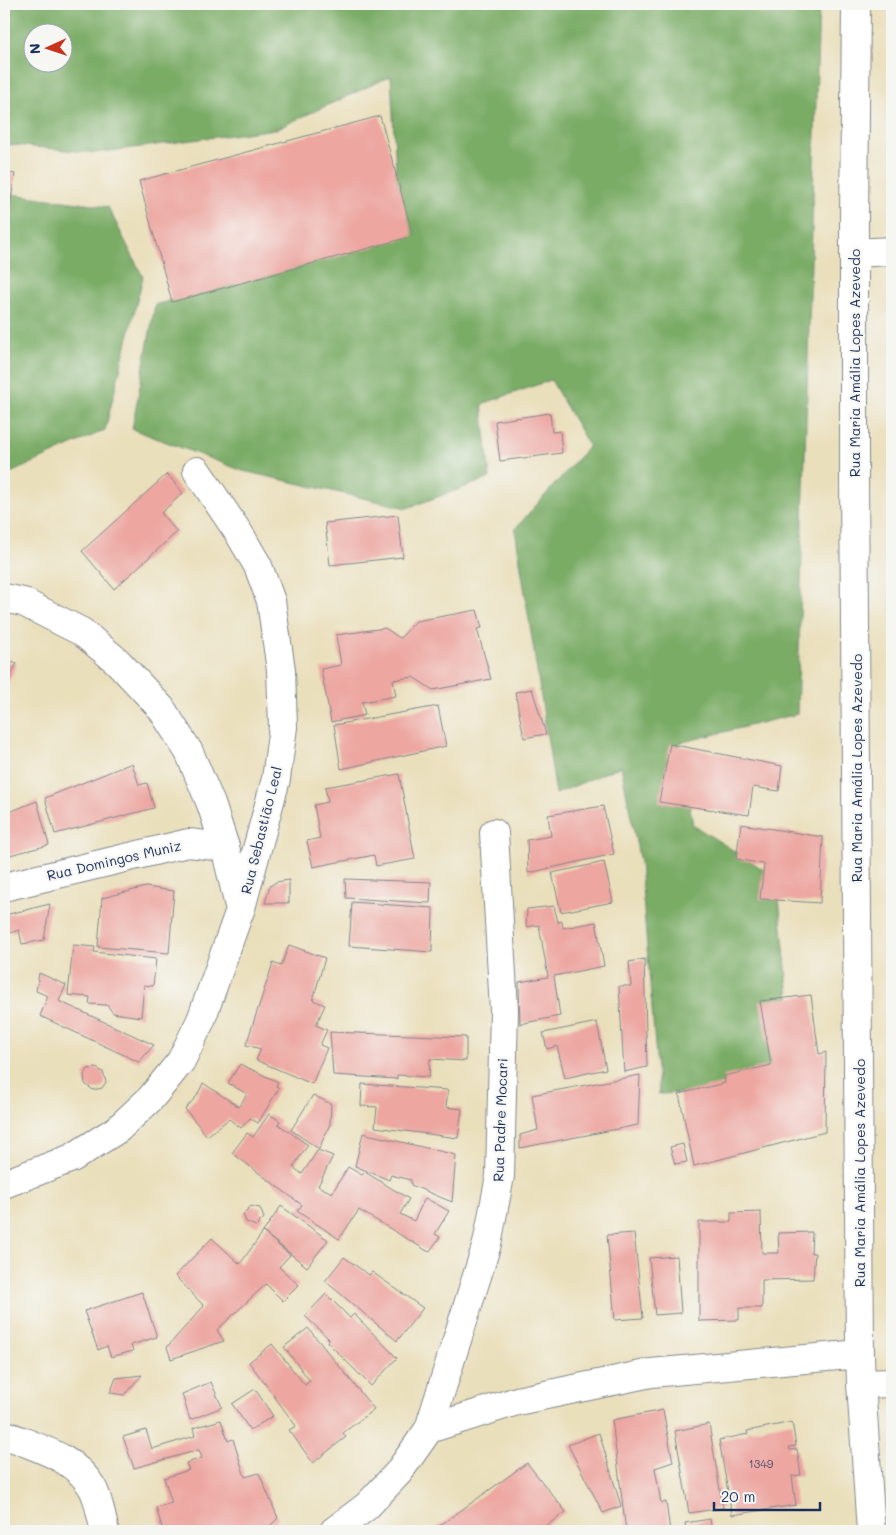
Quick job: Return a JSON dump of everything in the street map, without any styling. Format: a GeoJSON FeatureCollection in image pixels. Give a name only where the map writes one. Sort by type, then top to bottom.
{"type":"FeatureCollection","features":[{"type":"Feature","properties":{"kind":"street","name":"Rua Maria Amália Lopes Azevedo"},"geometry":{"type":"LineString","coordinates":[[856,4],[854,476],[860,1354],[870,1531]]}},
{"type":"Feature","properties":{"kind":"street"},"geometry":{"type":"LineString","coordinates":[[854,253],[887,251]]}},
{"type":"Feature","properties":{"kind":"street","name":"Rua Sebastião Leal"},"geometry":{"type":"LineString","coordinates":[[4,1184],[72,1158],[118,1129],[152,1098],[181,1061],[201,1020],[240,910],[276,779],[282,727],[281,670],[271,601],[258,566],[240,535],[197,471]]}},
{"type":"Feature","properties":{"kind":"street"},"geometry":{"type":"LineString","coordinates":[[4,598],[22,602],[82,632],[117,660],[161,708],[189,752],[211,804],[225,848],[240,910]]}},
{"type":"Feature","properties":{"kind":"street","name":"Rua Padre Mocari"},"geometry":{"type":"LineString","coordinates":[[334,1531],[367,1506],[398,1473],[429,1428],[487,1244],[500,1176],[504,1010],[494,833]]}},
{"type":"Feature","properties":{"kind":"street","name":"Rua Domingos Muniz"},"geometry":{"type":"LineString","coordinates":[[4,887],[188,843],[225,848]]}},
{"type":"Feature","properties":{"kind":"street"},"geometry":{"type":"LineString","coordinates":[[429,1428],[516,1401],[652,1373],[860,1354]]}},
{"type":"Feature","properties":{"kind":"street"},"geometry":{"type":"LineString","coordinates":[[861,1384],[892,1383]]}},
{"type":"Feature","properties":{"kind":"street"},"geometry":{"type":"LineString","coordinates":[[4,1434],[62,1458],[82,1473],[93,1488],[105,1531]]}},
{"type":"Feature","properties":{"kind":"green space"},"geometry":{"type":"Polygon","coordinates":[[[4,4],[819,4],[797,714],[679,743],[693,825],[777,878],[798,1088],[659,1094],[640,862],[621,766],[556,794],[515,529],[589,446],[551,380],[482,404],[490,478],[407,508],[243,471],[132,429],[155,305],[399,231],[391,76],[276,129],[95,153],[4,144],[4,4]]]}},
{"type":"Feature","properties":{"kind":"green space"},"geometry":{"type":"Polygon","coordinates":[[[12,194],[108,207],[143,277],[105,430],[6,475],[4,474],[4,205],[12,194]]]}},
{"type":"Feature","properties":{"kind":"building"},"geometry":{"type":"Polygon","coordinates":[[[380,116],[413,236],[172,302],[139,181],[380,116]]]}},
{"type":"Feature","properties":{"kind":"building"},"geometry":{"type":"Polygon","coordinates":[[[4,172],[15,174],[5,239],[4,239],[4,172]]]}},
{"type":"Feature","properties":{"kind":"building"},"geometry":{"type":"Polygon","coordinates":[[[550,413],[552,432],[560,431],[562,453],[500,461],[495,421],[550,413]]]}},
{"type":"Feature","properties":{"kind":"building"},"geometry":{"type":"Polygon","coordinates":[[[167,474],[183,493],[161,513],[177,532],[114,589],[82,551],[167,474]]]}},
{"type":"Feature","properties":{"kind":"building"},"geometry":{"type":"Polygon","coordinates":[[[398,515],[403,557],[330,565],[325,523],[398,515]]]}},
{"type":"Feature","properties":{"kind":"building"},"geometry":{"type":"Polygon","coordinates":[[[477,610],[482,628],[477,629],[491,679],[433,690],[413,677],[393,680],[396,696],[362,702],[365,715],[331,722],[321,669],[341,665],[336,635],[385,628],[400,638],[416,621],[477,610]]]}},
{"type":"Feature","properties":{"kind":"building"},"geometry":{"type":"Polygon","coordinates":[[[4,662],[17,663],[4,691],[4,662]]]}},
{"type":"Feature","properties":{"kind":"building"},"geometry":{"type":"Polygon","coordinates":[[[532,689],[546,734],[524,738],[515,692],[532,689]]]}},
{"type":"Feature","properties":{"kind":"building"},"geometry":{"type":"Polygon","coordinates":[[[438,706],[446,746],[341,769],[334,725],[438,706]]]}},
{"type":"Feature","properties":{"kind":"building"},"geometry":{"type":"Polygon","coordinates":[[[670,744],[782,766],[779,791],[753,787],[749,815],[659,802],[670,744]]]}},
{"type":"Feature","properties":{"kind":"building"},"geometry":{"type":"Polygon","coordinates":[[[132,763],[139,785],[147,783],[154,808],[55,834],[45,798],[132,763]]]}},
{"type":"Feature","properties":{"kind":"building"},"geometry":{"type":"Polygon","coordinates":[[[399,774],[415,859],[376,866],[374,855],[313,867],[307,841],[320,838],[314,805],[328,802],[325,787],[399,774]]]}},
{"type":"Feature","properties":{"kind":"building"},"geometry":{"type":"Polygon","coordinates":[[[37,801],[49,845],[6,856],[4,849],[4,814],[37,801]]]}},
{"type":"Feature","properties":{"kind":"building"},"geometry":{"type":"Polygon","coordinates":[[[603,806],[614,854],[528,873],[527,840],[551,836],[548,815],[603,806]]]}},
{"type":"Feature","properties":{"kind":"building"},"geometry":{"type":"Polygon","coordinates":[[[741,824],[823,837],[820,903],[760,899],[764,864],[736,859],[741,824]]]}},
{"type":"Feature","properties":{"kind":"building"},"geometry":{"type":"Polygon","coordinates":[[[604,862],[613,902],[561,912],[552,873],[604,862]]]}},
{"type":"Feature","properties":{"kind":"building"},"geometry":{"type":"Polygon","coordinates":[[[345,879],[431,882],[430,903],[346,898],[345,879]]]}},
{"type":"Feature","properties":{"kind":"building"},"geometry":{"type":"Polygon","coordinates":[[[289,880],[289,903],[265,903],[270,886],[276,882],[289,880]]]}},
{"type":"Feature","properties":{"kind":"building"},"geometry":{"type":"Polygon","coordinates":[[[146,887],[174,891],[169,953],[98,947],[102,898],[146,887]]]}},
{"type":"Feature","properties":{"kind":"building"},"geometry":{"type":"Polygon","coordinates":[[[352,902],[433,908],[432,952],[349,946],[352,902]]]}},
{"type":"Feature","properties":{"kind":"building"},"geometry":{"type":"Polygon","coordinates":[[[50,904],[44,940],[22,944],[19,930],[10,933],[5,915],[50,904]]]}},
{"type":"Feature","properties":{"kind":"building"},"geometry":{"type":"Polygon","coordinates":[[[554,906],[558,922],[562,921],[563,928],[596,922],[604,966],[554,976],[560,1016],[520,1024],[519,982],[548,977],[539,925],[526,927],[527,909],[554,906]]]}},
{"type":"Feature","properties":{"kind":"building"},"geometry":{"type":"Polygon","coordinates":[[[73,945],[95,947],[94,952],[156,959],[153,986],[144,985],[141,1017],[113,1013],[107,1005],[89,1004],[90,997],[68,995],[73,945]]]}},
{"type":"Feature","properties":{"kind":"building"},"geometry":{"type":"Polygon","coordinates":[[[289,945],[325,958],[313,1000],[325,1005],[316,1025],[327,1030],[320,1045],[327,1048],[312,1084],[256,1060],[261,1049],[246,1045],[273,963],[281,966],[289,945]]]}},
{"type":"Feature","properties":{"kind":"building"},"geometry":{"type":"Polygon","coordinates":[[[644,959],[647,1067],[624,1072],[619,986],[631,986],[629,962],[644,959]]]}},
{"type":"Feature","properties":{"kind":"building"},"geometry":{"type":"Polygon","coordinates":[[[39,973],[66,985],[59,1001],[154,1045],[139,1062],[40,1016],[48,996],[36,991],[39,973]]]}},
{"type":"Feature","properties":{"kind":"building"},"geometry":{"type":"Polygon","coordinates":[[[811,995],[819,1054],[826,1052],[825,1132],[694,1166],[679,1094],[725,1083],[724,1076],[771,1065],[760,1001],[811,995]]]}},
{"type":"Feature","properties":{"kind":"building"},"geometry":{"type":"Polygon","coordinates":[[[597,1022],[606,1069],[565,1078],[557,1046],[547,1049],[543,1033],[597,1022]]]}},
{"type":"Feature","properties":{"kind":"building"},"geometry":{"type":"Polygon","coordinates":[[[330,1032],[466,1037],[466,1061],[430,1059],[429,1077],[397,1075],[397,1079],[333,1075],[330,1032]]]}},
{"type":"Feature","properties":{"kind":"building"},"geometry":{"type":"Polygon","coordinates":[[[240,1064],[278,1082],[276,1086],[279,1088],[258,1123],[250,1118],[241,1128],[229,1119],[207,1136],[185,1109],[197,1096],[203,1083],[239,1107],[247,1094],[228,1083],[240,1064]]]}},
{"type":"Feature","properties":{"kind":"building"},"geometry":{"type":"Polygon","coordinates":[[[96,1068],[103,1072],[106,1082],[102,1088],[93,1090],[85,1084],[84,1075],[88,1069],[96,1068]]]}},
{"type":"Feature","properties":{"kind":"building"},"geometry":{"type":"Polygon","coordinates":[[[640,1075],[638,1125],[520,1148],[520,1135],[538,1130],[532,1095],[640,1075]]]}},
{"type":"Feature","properties":{"kind":"building"},"geometry":{"type":"Polygon","coordinates":[[[362,1084],[448,1090],[446,1107],[462,1109],[458,1138],[375,1127],[377,1107],[361,1106],[362,1084]]]}},
{"type":"Feature","properties":{"kind":"building"},"geometry":{"type":"Polygon","coordinates":[[[313,1095],[331,1104],[330,1124],[319,1149],[291,1130],[313,1095]]]}},
{"type":"Feature","properties":{"kind":"building"},"geometry":{"type":"Polygon","coordinates":[[[269,1114],[280,1121],[278,1124],[308,1145],[293,1167],[302,1174],[318,1150],[333,1156],[318,1186],[332,1193],[348,1167],[362,1175],[365,1172],[409,1199],[400,1214],[414,1221],[425,1198],[449,1211],[435,1234],[440,1237],[429,1252],[359,1210],[339,1239],[297,1211],[302,1205],[232,1153],[247,1133],[253,1137],[269,1114]]]}},
{"type":"Feature","properties":{"kind":"building"},"geometry":{"type":"Polygon","coordinates":[[[363,1133],[456,1155],[452,1202],[411,1185],[411,1180],[391,1175],[389,1180],[355,1166],[363,1133]]]}},
{"type":"Feature","properties":{"kind":"building"},"geometry":{"type":"Polygon","coordinates":[[[683,1144],[687,1162],[675,1164],[670,1147],[683,1144]]]}},
{"type":"Feature","properties":{"kind":"building"},"geometry":{"type":"Polygon","coordinates":[[[251,1206],[260,1208],[264,1218],[256,1226],[246,1222],[243,1214],[251,1206]]]}},
{"type":"Feature","properties":{"kind":"building"},"geometry":{"type":"Polygon","coordinates":[[[281,1206],[328,1240],[307,1267],[263,1232],[281,1206]]]}},
{"type":"Feature","properties":{"kind":"building"},"geometry":{"type":"Polygon","coordinates":[[[761,1212],[762,1253],[779,1253],[778,1233],[812,1232],[811,1253],[815,1253],[813,1279],[762,1280],[762,1308],[739,1308],[739,1320],[699,1321],[699,1222],[731,1222],[731,1213],[761,1212]]]}},
{"type":"Feature","properties":{"kind":"building"},"geometry":{"type":"Polygon","coordinates":[[[263,1232],[290,1255],[279,1267],[299,1285],[283,1301],[266,1284],[217,1330],[224,1341],[171,1359],[167,1347],[204,1306],[175,1276],[212,1238],[240,1264],[263,1232]]]}},
{"type":"Feature","properties":{"kind":"building"},"geometry":{"type":"Polygon","coordinates":[[[634,1233],[643,1318],[615,1320],[607,1235],[634,1233]]]}},
{"type":"Feature","properties":{"kind":"building"},"geometry":{"type":"Polygon","coordinates":[[[677,1256],[681,1313],[655,1315],[649,1258],[677,1256]]]}},
{"type":"Feature","properties":{"kind":"building"},"geometry":{"type":"Polygon","coordinates":[[[344,1257],[369,1275],[372,1272],[423,1308],[397,1341],[325,1281],[344,1257]]]}},
{"type":"Feature","properties":{"kind":"building"},"geometry":{"type":"Polygon","coordinates":[[[142,1292],[157,1337],[131,1345],[133,1351],[111,1357],[107,1346],[98,1350],[84,1311],[142,1292]]]}},
{"type":"Feature","properties":{"kind":"building"},"geometry":{"type":"Polygon","coordinates":[[[326,1294],[350,1318],[354,1314],[397,1358],[371,1386],[327,1342],[329,1339],[305,1316],[326,1294]]]}},
{"type":"Feature","properties":{"kind":"building"},"geometry":{"type":"Polygon","coordinates":[[[308,1328],[374,1409],[343,1433],[346,1437],[313,1463],[289,1430],[296,1426],[249,1362],[272,1344],[305,1385],[310,1381],[284,1347],[308,1328]]]}},
{"type":"Feature","properties":{"kind":"building"},"geometry":{"type":"Polygon","coordinates":[[[142,1375],[124,1395],[110,1393],[116,1378],[142,1375]]]}},
{"type":"Feature","properties":{"kind":"building"},"geometry":{"type":"Polygon","coordinates":[[[211,1382],[222,1407],[190,1420],[182,1394],[211,1382]]]}},
{"type":"Feature","properties":{"kind":"building"},"geometry":{"type":"Polygon","coordinates":[[[255,1389],[273,1416],[250,1430],[232,1404],[255,1389]]]}},
{"type":"Feature","properties":{"kind":"building"},"geometry":{"type":"Polygon","coordinates":[[[663,1410],[673,1462],[655,1468],[661,1503],[666,1502],[670,1531],[626,1531],[612,1420],[663,1410]]]}},
{"type":"Feature","properties":{"kind":"building"},"geometry":{"type":"Polygon","coordinates":[[[221,1420],[228,1441],[233,1439],[245,1477],[259,1473],[278,1518],[267,1529],[258,1531],[180,1531],[179,1528],[163,1531],[156,1507],[172,1503],[164,1478],[189,1470],[186,1463],[202,1458],[199,1450],[134,1468],[123,1437],[146,1430],[152,1449],[195,1436],[193,1428],[221,1420]]]}},
{"type":"Feature","properties":{"kind":"building"},"geometry":{"type":"Polygon","coordinates":[[[792,1422],[796,1446],[789,1447],[790,1450],[797,1449],[801,1475],[792,1476],[796,1505],[732,1515],[719,1440],[748,1434],[747,1431],[792,1422]]]}},
{"type":"Feature","properties":{"kind":"building"},"geometry":{"type":"Polygon","coordinates":[[[709,1424],[723,1508],[689,1513],[675,1431],[709,1424]]]}},
{"type":"Feature","properties":{"kind":"building"},"geometry":{"type":"Polygon","coordinates":[[[599,1433],[621,1506],[603,1513],[568,1445],[599,1433]]]}},
{"type":"Feature","properties":{"kind":"building"},"geometry":{"type":"Polygon","coordinates":[[[527,1463],[566,1512],[538,1531],[432,1531],[527,1463]]]}},
{"type":"Feature","properties":{"kind":"building"},"geometry":{"type":"Polygon","coordinates":[[[710,1519],[712,1531],[686,1531],[685,1523],[710,1519]]]}}]}
